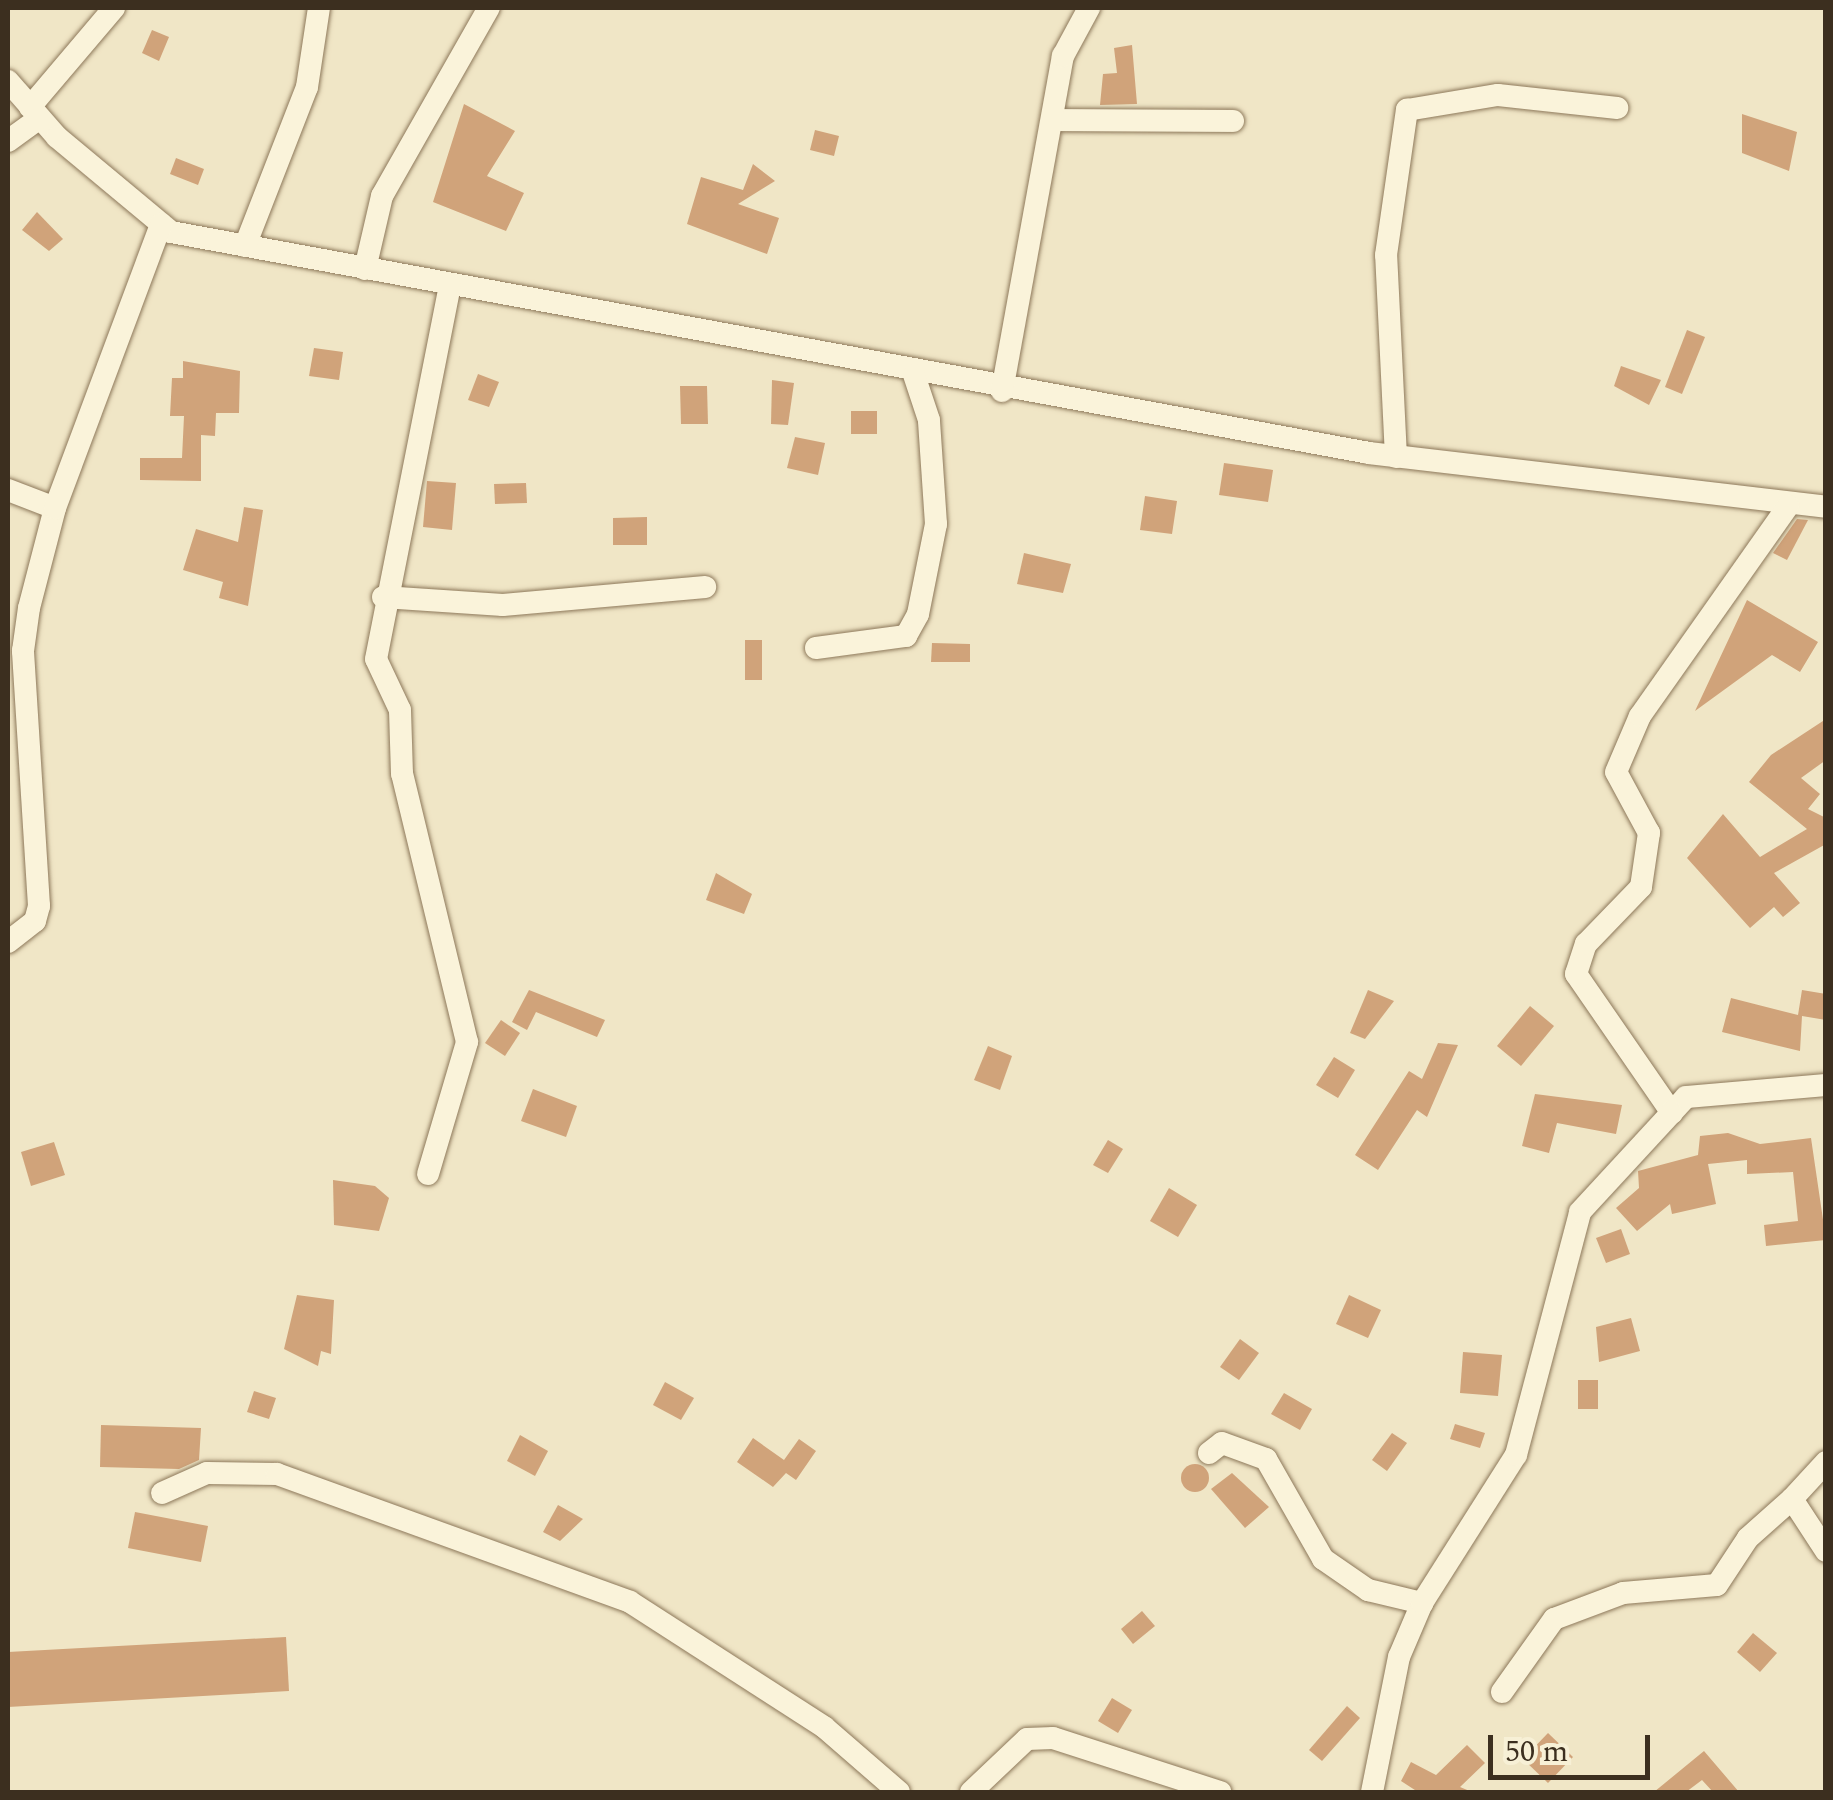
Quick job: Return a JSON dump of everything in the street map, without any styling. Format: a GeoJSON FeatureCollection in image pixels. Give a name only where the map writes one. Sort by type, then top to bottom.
{"type":"FeatureCollection","features":[{"type":"Feature","properties":{"kind":"street"},"geometry":{"type":"LineString","coordinates":[[8,141],[35,112],[114,8]]}},
{"type":"Feature","properties":{"kind":"street"},"geometry":{"type":"LineString","coordinates":[[244,246],[307,87],[319,8]]}},
{"type":"Feature","properties":{"kind":"street"},"geometry":{"type":"LineString","coordinates":[[365,269],[382,196],[490,8]]}},
{"type":"Feature","properties":{"kind":"street"},"geometry":{"type":"LineString","coordinates":[[1002,391],[1056,120],[1063,56],[1090,8]]}},
{"type":"Feature","properties":{"kind":"street"},"geometry":{"type":"LineString","coordinates":[[8,81],[35,112],[161,224],[244,246],[914,375],[1396,457],[1788,506],[1826,507]]}},
{"type":"Feature","properties":{"kind":"street"},"geometry":{"type":"LineString","coordinates":[[1396,457],[1386,255],[1407,110],[1498,95],[1617,108]]}},
{"type":"Feature","properties":{"kind":"street"},"geometry":{"type":"LineString","coordinates":[[1056,120],[1233,120]]}},
{"type":"Feature","properties":{"kind":"street"},"geometry":{"type":"LineString","coordinates":[[8,942],[35,922],[39,906],[23,652],[55,508],[161,224]]}},
{"type":"Feature","properties":{"kind":"street"},"geometry":{"type":"LineString","coordinates":[[428,1174],[467,1042],[402,774],[400,710],[376,659],[383,597],[450,286]]}},
{"type":"Feature","properties":{"kind":"street"},"geometry":{"type":"LineString","coordinates":[[816,648],[906,636],[918,614],[936,524],[930,420],[914,375]]}},
{"type":"Feature","properties":{"kind":"street"},"geometry":{"type":"LineString","coordinates":[[8,490],[55,508]]}},
{"type":"Feature","properties":{"kind":"street"},"geometry":{"type":"LineString","coordinates":[[1672,1113],[1576,974],[1586,944],[1642,887],[1650,833],[1616,772],[1640,716],[1788,506]]}},
{"type":"Feature","properties":{"kind":"street"},"geometry":{"type":"LineString","coordinates":[[383,597],[502,605],[705,588]]}},
{"type":"Feature","properties":{"kind":"street"},"geometry":{"type":"LineString","coordinates":[[1372,1792],[1399,1657],[1422,1603],[1516,1455],[1580,1212],[1686,1097],[1826,1085]]}},
{"type":"Feature","properties":{"kind":"street"},"geometry":{"type":"LineString","coordinates":[[1209,1453],[1222,1443],[1266,1459],[1323,1559],[1368,1590],[1422,1603]]}},
{"type":"Feature","properties":{"kind":"street"},"geometry":{"type":"LineString","coordinates":[[1502,1692],[1554,1619],[1623,1593],[1716,1585],[1748,1538],[1792,1500],[1826,1462]]}},
{"type":"Feature","properties":{"kind":"street"},"geometry":{"type":"LineString","coordinates":[[162,1493],[207,1473],[277,1474],[630,1602],[824,1727],[899,1792]]}},
{"type":"Feature","properties":{"kind":"street"},"geometry":{"type":"LineString","coordinates":[[1792,1500],[1826,1551]]}},
{"type":"Feature","properties":{"kind":"street"},"geometry":{"type":"LineString","coordinates":[[971,1792],[1028,1739],[1052,1738],[1220,1792]]}},
{"type":"Feature","properties":{"kind":"building"},"geometry":{"type":"Polygon","coordinates":[[[152,30],[169,37],[159,61],[142,53],[152,30]]]}},
{"type":"Feature","properties":{"kind":"building"},"geometry":{"type":"Polygon","coordinates":[[[1132,45],[1137,104],[1100,105],[1103,74],[1117,73],[1114,48],[1132,45]]]}},
{"type":"Feature","properties":{"kind":"building"},"geometry":{"type":"Polygon","coordinates":[[[464,104],[515,131],[487,176],[524,193],[506,231],[433,202],[464,104]]]}},
{"type":"Feature","properties":{"kind":"building"},"geometry":{"type":"Polygon","coordinates":[[[1742,114],[1797,132],[1789,171],[1742,153],[1742,114]]]}},
{"type":"Feature","properties":{"kind":"building"},"geometry":{"type":"Polygon","coordinates":[[[815,130],[839,136],[834,156],[810,150],[815,130]]]}},
{"type":"Feature","properties":{"kind":"building"},"geometry":{"type":"Polygon","coordinates":[[[176,158],[204,169],[198,185],[170,174],[176,158]]]}},
{"type":"Feature","properties":{"kind":"building"},"geometry":{"type":"Polygon","coordinates":[[[753,164],[775,181],[738,204],[779,218],[767,254],[687,224],[701,177],[743,190],[753,164]]]}},
{"type":"Feature","properties":{"kind":"building"},"geometry":{"type":"Polygon","coordinates":[[[37,212],[63,239],[49,251],[22,230],[37,212]]]}},
{"type":"Feature","properties":{"kind":"building"},"geometry":{"type":"Polygon","coordinates":[[[1687,330],[1705,337],[1682,394],[1665,387],[1687,330]]]}},
{"type":"Feature","properties":{"kind":"building"},"geometry":{"type":"Polygon","coordinates":[[[314,348],[343,352],[339,380],[309,376],[314,348]]]}},
{"type":"Feature","properties":{"kind":"building"},"geometry":{"type":"Polygon","coordinates":[[[183,361],[240,371],[239,413],[216,413],[215,436],[201,435],[201,481],[140,480],[140,458],[182,458],[184,416],[170,416],[172,378],[183,378],[183,361]]]}},
{"type":"Feature","properties":{"kind":"building"},"geometry":{"type":"Polygon","coordinates":[[[1621,366],[1661,380],[1649,405],[1614,386],[1621,366]]]}},
{"type":"Feature","properties":{"kind":"building"},"geometry":{"type":"Polygon","coordinates":[[[478,374],[499,382],[489,407],[468,400],[478,374]]]}},
{"type":"Feature","properties":{"kind":"building"},"geometry":{"type":"Polygon","coordinates":[[[772,380],[794,383],[788,425],[771,424],[772,380]]]}},
{"type":"Feature","properties":{"kind":"building"},"geometry":{"type":"Polygon","coordinates":[[[680,386],[707,386],[708,424],[681,424],[680,386]]]}},
{"type":"Feature","properties":{"kind":"building"},"geometry":{"type":"Polygon","coordinates":[[[851,411],[877,411],[877,434],[851,434],[851,411]]]}},
{"type":"Feature","properties":{"kind":"building"},"geometry":{"type":"Polygon","coordinates":[[[795,437],[825,443],[818,475],[787,468],[795,437]]]}},
{"type":"Feature","properties":{"kind":"building"},"geometry":{"type":"Polygon","coordinates":[[[1224,463],[1273,470],[1268,502],[1219,495],[1224,463]]]}},
{"type":"Feature","properties":{"kind":"building"},"geometry":{"type":"Polygon","coordinates":[[[427,481],[456,483],[452,530],[423,527],[427,481]]]}},
{"type":"Feature","properties":{"kind":"building"},"geometry":{"type":"Polygon","coordinates":[[[526,483],[527,503],[495,504],[494,484],[526,483]]]}},
{"type":"Feature","properties":{"kind":"building"},"geometry":{"type":"Polygon","coordinates":[[[1145,496],[1177,501],[1172,534],[1140,530],[1145,496]]]}},
{"type":"Feature","properties":{"kind":"building"},"geometry":{"type":"Polygon","coordinates":[[[244,507],[263,510],[248,606],[219,598],[223,582],[183,570],[196,529],[238,542],[244,507]]]}},
{"type":"Feature","properties":{"kind":"building"},"geometry":{"type":"Polygon","coordinates":[[[647,517],[647,545],[613,545],[613,518],[647,517]]]}},
{"type":"Feature","properties":{"kind":"building"},"geometry":{"type":"Polygon","coordinates":[[[1797,519],[1808,520],[1787,560],[1773,553],[1797,519]]]}},
{"type":"Feature","properties":{"kind":"building"},"geometry":{"type":"Polygon","coordinates":[[[1024,553],[1071,564],[1063,593],[1017,584],[1024,553]]]}},
{"type":"Feature","properties":{"kind":"building"},"geometry":{"type":"Polygon","coordinates":[[[1747,600],[1818,642],[1800,672],[1772,655],[1695,711],[1747,600]]]}},
{"type":"Feature","properties":{"kind":"building"},"geometry":{"type":"Polygon","coordinates":[[[745,640],[762,640],[762,680],[745,680],[745,640]]]}},
{"type":"Feature","properties":{"kind":"building"},"geometry":{"type":"Polygon","coordinates":[[[932,643],[970,644],[970,662],[931,662],[932,643]]]}},
{"type":"Feature","properties":{"kind":"building"},"geometry":{"type":"Polygon","coordinates":[[[1826,719],[1826,760],[1801,778],[1820,794],[1808,809],[1826,818],[1826,844],[1774,873],[1800,903],[1783,917],[1774,907],[1750,928],[1687,858],[1723,814],[1760,857],[1807,829],[1749,782],[1771,755],[1826,719]]]}},
{"type":"Feature","properties":{"kind":"building"},"geometry":{"type":"Polygon","coordinates":[[[716,873],[752,894],[744,914],[706,900],[716,873]]]}},
{"type":"Feature","properties":{"kind":"building"},"geometry":{"type":"Polygon","coordinates":[[[529,990],[605,1020],[597,1037],[536,1012],[527,1030],[512,1022],[529,990]]]}},
{"type":"Feature","properties":{"kind":"building"},"geometry":{"type":"Polygon","coordinates":[[[1368,990],[1394,1001],[1365,1039],[1350,1033],[1368,990]]]}},
{"type":"Feature","properties":{"kind":"building"},"geometry":{"type":"Polygon","coordinates":[[[1802,990],[1826,994],[1826,1020],[1802,1016],[1800,1051],[1722,1032],[1731,998],[1798,1015],[1802,990]]]}},
{"type":"Feature","properties":{"kind":"building"},"geometry":{"type":"Polygon","coordinates":[[[1530,1006],[1554,1026],[1521,1066],[1497,1046],[1530,1006]]]}},
{"type":"Feature","properties":{"kind":"building"},"geometry":{"type":"Polygon","coordinates":[[[501,1020],[520,1033],[505,1056],[485,1043],[501,1020]]]}},
{"type":"Feature","properties":{"kind":"building"},"geometry":{"type":"Polygon","coordinates":[[[1438,1043],[1458,1045],[1427,1117],[1417,1110],[1378,1170],[1355,1155],[1409,1071],[1422,1079],[1438,1043]]]}},
{"type":"Feature","properties":{"kind":"building"},"geometry":{"type":"Polygon","coordinates":[[[988,1046],[1012,1056],[1000,1090],[974,1080],[988,1046]]]}},
{"type":"Feature","properties":{"kind":"building"},"geometry":{"type":"Polygon","coordinates":[[[1334,1057],[1355,1070],[1338,1098],[1316,1085],[1334,1057]]]}},
{"type":"Feature","properties":{"kind":"building"},"geometry":{"type":"Polygon","coordinates":[[[533,1089],[577,1106],[566,1137],[521,1121],[533,1089]]]}},
{"type":"Feature","properties":{"kind":"building"},"geometry":{"type":"Polygon","coordinates":[[[1535,1094],[1622,1105],[1616,1134],[1557,1123],[1549,1153],[1522,1146],[1535,1094]]]}},
{"type":"Feature","properties":{"kind":"building"},"geometry":{"type":"Polygon","coordinates":[[[1728,1133],[1760,1144],[1811,1138],[1826,1240],[1766,1246],[1764,1225],[1798,1221],[1793,1172],[1747,1174],[1747,1160],[1708,1164],[1716,1204],[1672,1214],[1670,1204],[1637,1231],[1616,1208],[1639,1188],[1638,1171],[1698,1155],[1700,1136],[1728,1133]]]}},
{"type":"Feature","properties":{"kind":"building"},"geometry":{"type":"Polygon","coordinates":[[[1108,1140],[1123,1149],[1108,1173],[1093,1165],[1108,1140]]]}},
{"type":"Feature","properties":{"kind":"building"},"geometry":{"type":"Polygon","coordinates":[[[54,1142],[65,1175],[31,1186],[21,1152],[54,1142]]]}},
{"type":"Feature","properties":{"kind":"building"},"geometry":{"type":"Polygon","coordinates":[[[333,1180],[375,1186],[389,1198],[379,1231],[334,1225],[333,1180]]]}},
{"type":"Feature","properties":{"kind":"building"},"geometry":{"type":"Polygon","coordinates":[[[1169,1188],[1197,1205],[1178,1237],[1150,1221],[1169,1188]]]}},
{"type":"Feature","properties":{"kind":"building"},"geometry":{"type":"Polygon","coordinates":[[[1621,1229],[1630,1254],[1606,1263],[1596,1238],[1621,1229]]]}},
{"type":"Feature","properties":{"kind":"building"},"geometry":{"type":"Polygon","coordinates":[[[297,1295],[334,1300],[331,1354],[321,1351],[318,1366],[284,1349],[297,1295]]]}},
{"type":"Feature","properties":{"kind":"building"},"geometry":{"type":"Polygon","coordinates":[[[1349,1295],[1381,1310],[1368,1338],[1336,1324],[1349,1295]]]}},
{"type":"Feature","properties":{"kind":"building"},"geometry":{"type":"Polygon","coordinates":[[[1631,1318],[1640,1351],[1599,1362],[1596,1327],[1631,1318]]]}},
{"type":"Feature","properties":{"kind":"building"},"geometry":{"type":"Polygon","coordinates":[[[1240,1339],[1259,1353],[1239,1380],[1220,1367],[1240,1339]]]}},
{"type":"Feature","properties":{"kind":"building"},"geometry":{"type":"Polygon","coordinates":[[[1463,1352],[1502,1355],[1498,1396],[1460,1393],[1463,1352]]]}},
{"type":"Feature","properties":{"kind":"building"},"geometry":{"type":"Polygon","coordinates":[[[1578,1380],[1598,1380],[1598,1409],[1578,1409],[1578,1380]]]}},
{"type":"Feature","properties":{"kind":"building"},"geometry":{"type":"Polygon","coordinates":[[[665,1382],[694,1398],[681,1420],[653,1405],[665,1382]]]}},
{"type":"Feature","properties":{"kind":"building"},"geometry":{"type":"Polygon","coordinates":[[[254,1391],[276,1398],[269,1419],[247,1412],[254,1391]]]}},
{"type":"Feature","properties":{"kind":"building"},"geometry":{"type":"Polygon","coordinates":[[[1284,1393],[1312,1409],[1300,1430],[1271,1414],[1284,1393]]]}},
{"type":"Feature","properties":{"kind":"building"},"geometry":{"type":"Polygon","coordinates":[[[1455,1424],[1485,1433],[1480,1448],[1450,1439],[1455,1424]]]}},
{"type":"Feature","properties":{"kind":"building"},"geometry":{"type":"Polygon","coordinates":[[[101,1425],[201,1428],[199,1460],[179,1469],[100,1467],[101,1425]]]}},
{"type":"Feature","properties":{"kind":"building"},"geometry":{"type":"Polygon","coordinates":[[[1392,1433],[1407,1443],[1387,1471],[1372,1460],[1392,1433]]]}},
{"type":"Feature","properties":{"kind":"building"},"geometry":{"type":"Polygon","coordinates":[[[520,1435],[548,1451],[535,1476],[507,1461],[520,1435]]]}},
{"type":"Feature","properties":{"kind":"building"},"geometry":{"type":"Polygon","coordinates":[[[753,1438],[784,1460],[799,1439],[816,1451],[796,1480],[786,1473],[773,1487],[737,1462],[753,1438]]]}},
{"type":"Feature","properties":{"kind":"building"},"geometry":{"type":"Polygon","coordinates":[[[1195,1464],[1205,1468],[1209,1478],[1205,1488],[1195,1492],[1185,1488],[1181,1478],[1185,1468],[1195,1464]]]}},
{"type":"Feature","properties":{"kind":"building"},"geometry":{"type":"Polygon","coordinates":[[[1232,1473],[1269,1507],[1245,1528],[1211,1489],[1232,1473]]]}},
{"type":"Feature","properties":{"kind":"building"},"geometry":{"type":"Polygon","coordinates":[[[558,1505],[583,1519],[560,1541],[543,1532],[558,1505]]]}},
{"type":"Feature","properties":{"kind":"building"},"geometry":{"type":"Polygon","coordinates":[[[135,1512],[208,1526],[201,1562],[128,1548],[135,1512]]]}},
{"type":"Feature","properties":{"kind":"building"},"geometry":{"type":"Polygon","coordinates":[[[1142,1611],[1155,1626],[1133,1644],[1121,1629],[1142,1611]]]}},
{"type":"Feature","properties":{"kind":"building"},"geometry":{"type":"Polygon","coordinates":[[[1753,1633],[1777,1653],[1760,1672],[1737,1652],[1753,1633]]]}},
{"type":"Feature","properties":{"kind":"building"},"geometry":{"type":"Polygon","coordinates":[[[286,1637],[289,1691],[8,1707],[8,1652],[286,1637]]]}},
{"type":"Feature","properties":{"kind":"building"},"geometry":{"type":"Polygon","coordinates":[[[1112,1698],[1132,1710],[1118,1733],[1098,1721],[1112,1698]]]}},
{"type":"Feature","properties":{"kind":"building"},"geometry":{"type":"Polygon","coordinates":[[[1347,1706],[1360,1718],[1322,1761],[1309,1750],[1347,1706]]]}},
{"type":"Feature","properties":{"kind":"building"},"geometry":{"type":"Polygon","coordinates":[[[1548,1733],[1573,1757],[1548,1783],[1523,1759],[1548,1733]]]}},
{"type":"Feature","properties":{"kind":"building"},"geometry":{"type":"Polygon","coordinates":[[[1467,1745],[1485,1763],[1460,1787],[1472,1792],[1418,1792],[1401,1781],[1411,1762],[1436,1775],[1467,1745]]]}},
{"type":"Feature","properties":{"kind":"building"},"geometry":{"type":"Polygon","coordinates":[[[1704,1751],[1739,1792],[1713,1792],[1702,1780],[1686,1792],[1654,1792],[1704,1751]]]}}]}
